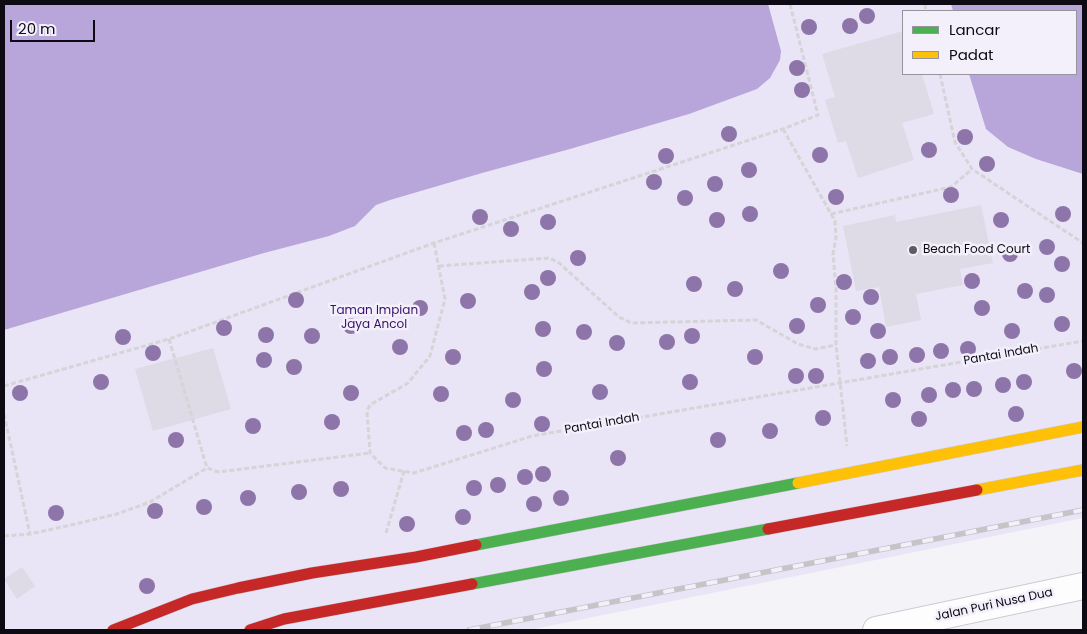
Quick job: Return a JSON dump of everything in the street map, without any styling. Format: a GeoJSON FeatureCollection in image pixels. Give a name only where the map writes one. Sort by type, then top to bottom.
{"type":"FeatureCollection","features":[{"type":"Feature","properties":{"kind":"street"},"geometry":{"type":"LineString","coordinates":[[113,630],[192,599],[312,573],[472,546],[1083,427]]}},
{"type":"Feature","properties":{"kind":"street"},"geometry":{"type":"LineString","coordinates":[[250,630],[284,619],[1083,470]]}},
{"type":"Feature","properties":{"kind":"street","name":"Jalan Puri Nusa Dua"},"geometry":{"type":"LineString","coordinates":[[876,630],[1083,586]]}},
{"type":"Feature","properties":{"kind":"path"},"geometry":{"type":"LineString","coordinates":[[4,386],[169,339],[434,243],[783,129],[818,115],[790,4]]}},
{"type":"Feature","properties":{"kind":"path"},"geometry":{"type":"LineString","coordinates":[[940,75],[954,142],[972,169],[1083,243]]}},
{"type":"Feature","properties":{"kind":"path"},"geometry":{"type":"LineString","coordinates":[[783,129],[836,226],[833,254],[836,289],[836,345],[849,473]]}},
{"type":"Feature","properties":{"kind":"path"},"geometry":{"type":"LineString","coordinates":[[831,214],[951,187],[972,169]]}},
{"type":"Feature","properties":{"kind":"path"},"geometry":{"type":"LineString","coordinates":[[207,468],[218,472],[370,453],[367,411],[370,405],[408,383],[430,356],[445,299],[434,243]]}},
{"type":"Feature","properties":{"kind":"path"},"geometry":{"type":"LineString","coordinates":[[439,266],[548,258],[558,262],[619,317],[632,323],[756,320],[798,344],[815,349],[836,345]]}},
{"type":"Feature","properties":{"kind":"path"},"geometry":{"type":"LineString","coordinates":[[169,339],[207,468]]}},
{"type":"Feature","properties":{"kind":"path","name":"Pantai Indah"},"geometry":{"type":"LineString","coordinates":[[370,453],[385,468],[414,473],[532,436],[1083,341]]}},
{"type":"Feature","properties":{"kind":"path"},"geometry":{"type":"LineString","coordinates":[[4,414],[30,534]]}},
{"type":"Feature","properties":{"kind":"path"},"geometry":{"type":"LineString","coordinates":[[4,536],[30,534],[108,516],[142,505],[207,468]]}},
{"type":"Feature","properties":{"kind":"path"},"geometry":{"type":"LineString","coordinates":[[377,563],[404,471]]}},
{"type":"Feature","properties":{"kind":"green space","name":"Taman Impian Jaya Ancol"},"geometry":{"type":"Polygon","coordinates":[[[4,4],[1083,4],[1083,518],[529,630],[4,630],[4,4]]]}},
{"type":"Feature","properties":{"kind":"shaded area"},"geometry":{"type":"Polygon","coordinates":[[[4,4],[768,4],[781,51],[780,60],[770,78],[757,89],[689,114],[390,200],[376,205],[355,226],[329,236],[264,253],[4,330],[4,4]]]}},
{"type":"Feature","properties":{"kind":"shaded area"},"geometry":{"type":"Polygon","coordinates":[[[951,4],[1083,4],[1083,174],[1036,159],[1008,147],[986,129],[969,75],[1077,75],[1077,10],[953,10],[951,4]]]}},
{"type":"Feature","properties":{"kind":"building"},"geometry":{"type":"Polygon","coordinates":[[[902,31],[902,75],[922,75],[934,114],[902,123],[914,160],[858,178],[846,141],[838,143],[825,100],[835,97],[822,54],[902,31]]]}},
{"type":"Feature","properties":{"kind":"building"},"geometry":{"type":"Polygon","coordinates":[[[981,205],[993,263],[960,269],[963,285],[916,294],[921,320],[886,327],[879,287],[856,291],[843,226],[895,215],[896,222],[981,205]]]}},
{"type":"Feature","properties":{"kind":"building"},"geometry":{"type":"Polygon","coordinates":[[[213,348],[231,409],[153,431],[135,369],[213,348]]]}},
{"type":"Feature","properties":{"kind":"building"},"geometry":{"type":"Polygon","coordinates":[[[22,567],[35,586],[17,599],[4,579],[22,567]]]}},
{"type":"Feature","properties":{"kind":"railway"},"geometry":{"type":"LineString","coordinates":[[469,630],[1083,510]]}},
{"type":"Feature","properties":{"kind":"traffic: fast"},"geometry":{"type":"LineString","coordinates":[[476,545],[798,483]]}},
{"type":"Feature","properties":{"kind":"traffic: fast"},"geometry":{"type":"LineString","coordinates":[[472,584],[768,529]]}},
{"type":"Feature","properties":{"kind":"traffic: slow"},"geometry":{"type":"LineString","coordinates":[[798,483],[1083,427]]}},
{"type":"Feature","properties":{"kind":"traffic: slow"},"geometry":{"type":"LineString","coordinates":[[977,490],[1083,470]]}},
{"type":"Feature","properties":{"kind":"traffic: jam"},"geometry":{"type":"LineString","coordinates":[[768,529],[977,490]]}},
{"type":"Feature","properties":{"kind":"traffic: jam"},"geometry":{"type":"LineString","coordinates":[[113,630],[192,599],[238,588],[312,573],[416,557],[476,545]]}},
{"type":"Feature","properties":{"kind":"traffic: jam"},"geometry":{"type":"LineString","coordinates":[[250,630],[284,619],[472,584]]}},
{"type":"Feature","properties":{"kind":"place","name":"Beach Food Court"},"geometry":{"type":"Point","coordinates":[913,250]}}]}
